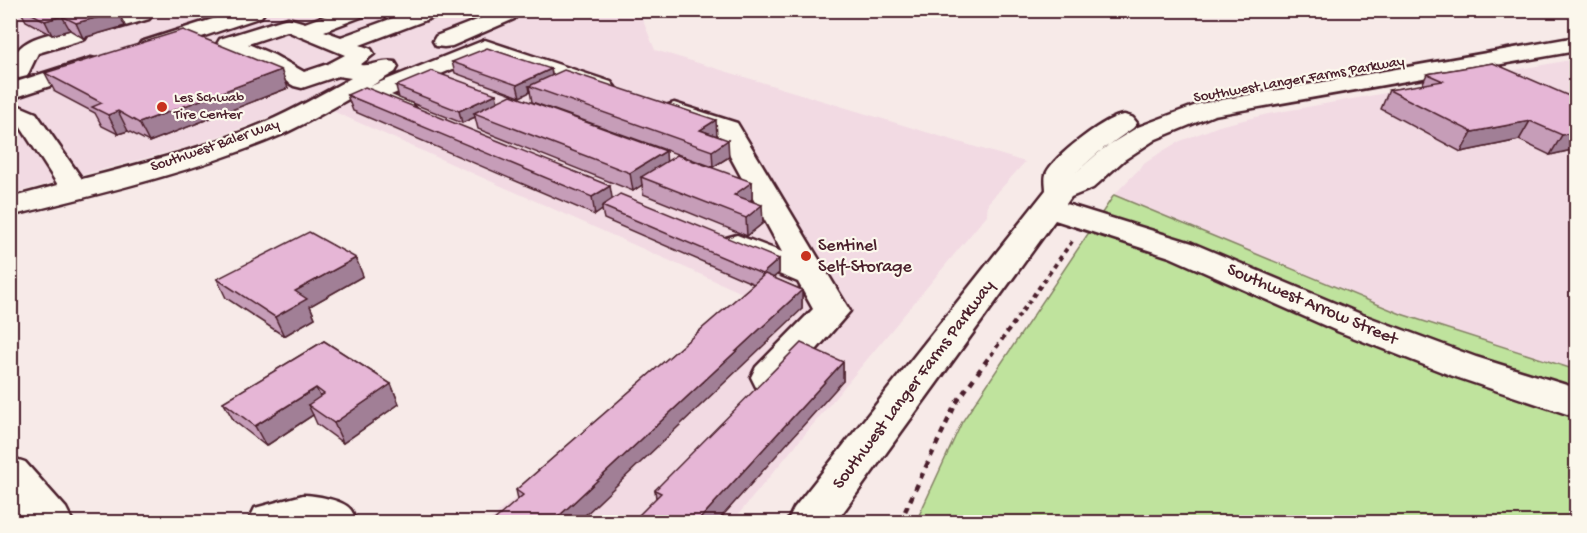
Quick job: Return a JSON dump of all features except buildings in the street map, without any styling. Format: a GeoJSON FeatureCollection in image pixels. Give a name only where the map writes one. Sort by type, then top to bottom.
{"type":"FeatureCollection","features":[{"type":"Feature","properties":{"kind":"main road"},"geometry":{"type":"LineString","coordinates":[[131,53],[263,10]]}},
{"type":"Feature","properties":{"kind":"main road"},"geometry":{"type":"LineString","coordinates":[[303,31],[362,10]]}},
{"type":"Feature","properties":{"kind":"main road"},"geometry":{"type":"LineString","coordinates":[[340,45],[435,10]]}},
{"type":"Feature","properties":{"kind":"main road","name":"Southwest Baler Way"},"geometry":{"type":"LineString","coordinates":[[10,207],[70,182],[172,163],[258,134],[341,94],[412,54],[500,13]]}},
{"type":"Feature","properties":{"kind":"main road"},"geometry":{"type":"LineString","coordinates":[[118,22],[142,15]]}},
{"type":"Feature","properties":{"kind":"main road"},"geometry":{"type":"LineString","coordinates":[[10,108],[27,118],[70,182],[272,106],[308,89],[302,81],[266,60],[228,44],[288,24],[363,54],[336,69],[302,81]]}},
{"type":"Feature","properties":{"kind":"main road","name":"Southwest Langer Farms Parkway"},"geometry":{"type":"LineString","coordinates":[[1054,199],[1059,174],[1090,144],[1124,124],[1181,101],[1576,33]]}},
{"type":"Feature","properties":{"kind":"main road"},"geometry":{"type":"LineString","coordinates":[[18,70],[30,48],[77,34]]}},
{"type":"Feature","properties":{"kind":"main road","name":"Southwest Langer Farms Parkway"},"geometry":{"type":"LineString","coordinates":[[810,522],[1054,199],[1083,182],[1114,154],[1147,133],[1208,109],[1576,44]]}},
{"type":"Feature","properties":{"kind":"main road"},"geometry":{"type":"LineString","coordinates":[[425,118],[370,95],[485,47],[728,129],[832,311],[745,404]]}},
{"type":"Feature","properties":{"kind":"main road"},"geometry":{"type":"LineString","coordinates":[[10,92],[109,60]]}},
{"type":"Feature","properties":{"kind":"main road"},"geometry":{"type":"LineString","coordinates":[[336,69],[374,74]]}},
{"type":"Feature","properties":{"kind":"main road","name":"Southwest Arrow Street"},"geometry":{"type":"LineString","coordinates":[[1054,199],[1087,220],[1181,250],[1350,323],[1463,366],[1576,402]]}},
{"type":"Feature","properties":{"kind":"main road"},"geometry":{"type":"LineString","coordinates":[[712,235],[812,275]]}},
{"type":"Feature","properties":{"kind":"main road"},"geometry":{"type":"LineString","coordinates":[[10,474],[50,522]]}},
{"type":"Feature","properties":{"kind":"main road"},"geometry":{"type":"LineString","coordinates":[[271,522],[289,514],[322,514],[334,522]]}},
{"type":"Feature","properties":{"kind":"path"},"geometry":{"type":"LineString","coordinates":[[900,522],[956,403],[1087,220]]}},
{"type":"Feature","properties":{"kind":"shaded area","name":"Sentinel Self-Storage"},"geometry":{"type":"Polygon","coordinates":[[[24,10],[639,11],[655,50],[1025,162],[988,203],[987,215],[732,522],[487,522],[749,296],[308,100],[258,122],[192,146],[18,192],[11,191],[10,38],[24,10]]]}},
{"type":"Feature","properties":{"kind":"shaded area"},"geometry":{"type":"Polygon","coordinates":[[[1576,59],[1576,370],[1401,314],[1114,195],[1144,164],[1161,152],[1178,142],[1219,126],[1268,114],[1576,59]]]}},
{"type":"Feature","properties":{"kind":"green space"},"geometry":{"type":"Polygon","coordinates":[[[1114,195],[1401,314],[1576,370],[1576,522],[916,522],[962,422],[1114,195]]]}},
{"type":"Feature","properties":{"kind":"place","name":"Les Schwab Tire Center"},"geometry":{"type":"Point","coordinates":[162,107]}},
{"type":"Feature","properties":{"kind":"place","name":"Sentinel Self-Storage"},"geometry":{"type":"Point","coordinates":[806,256]}}]}
